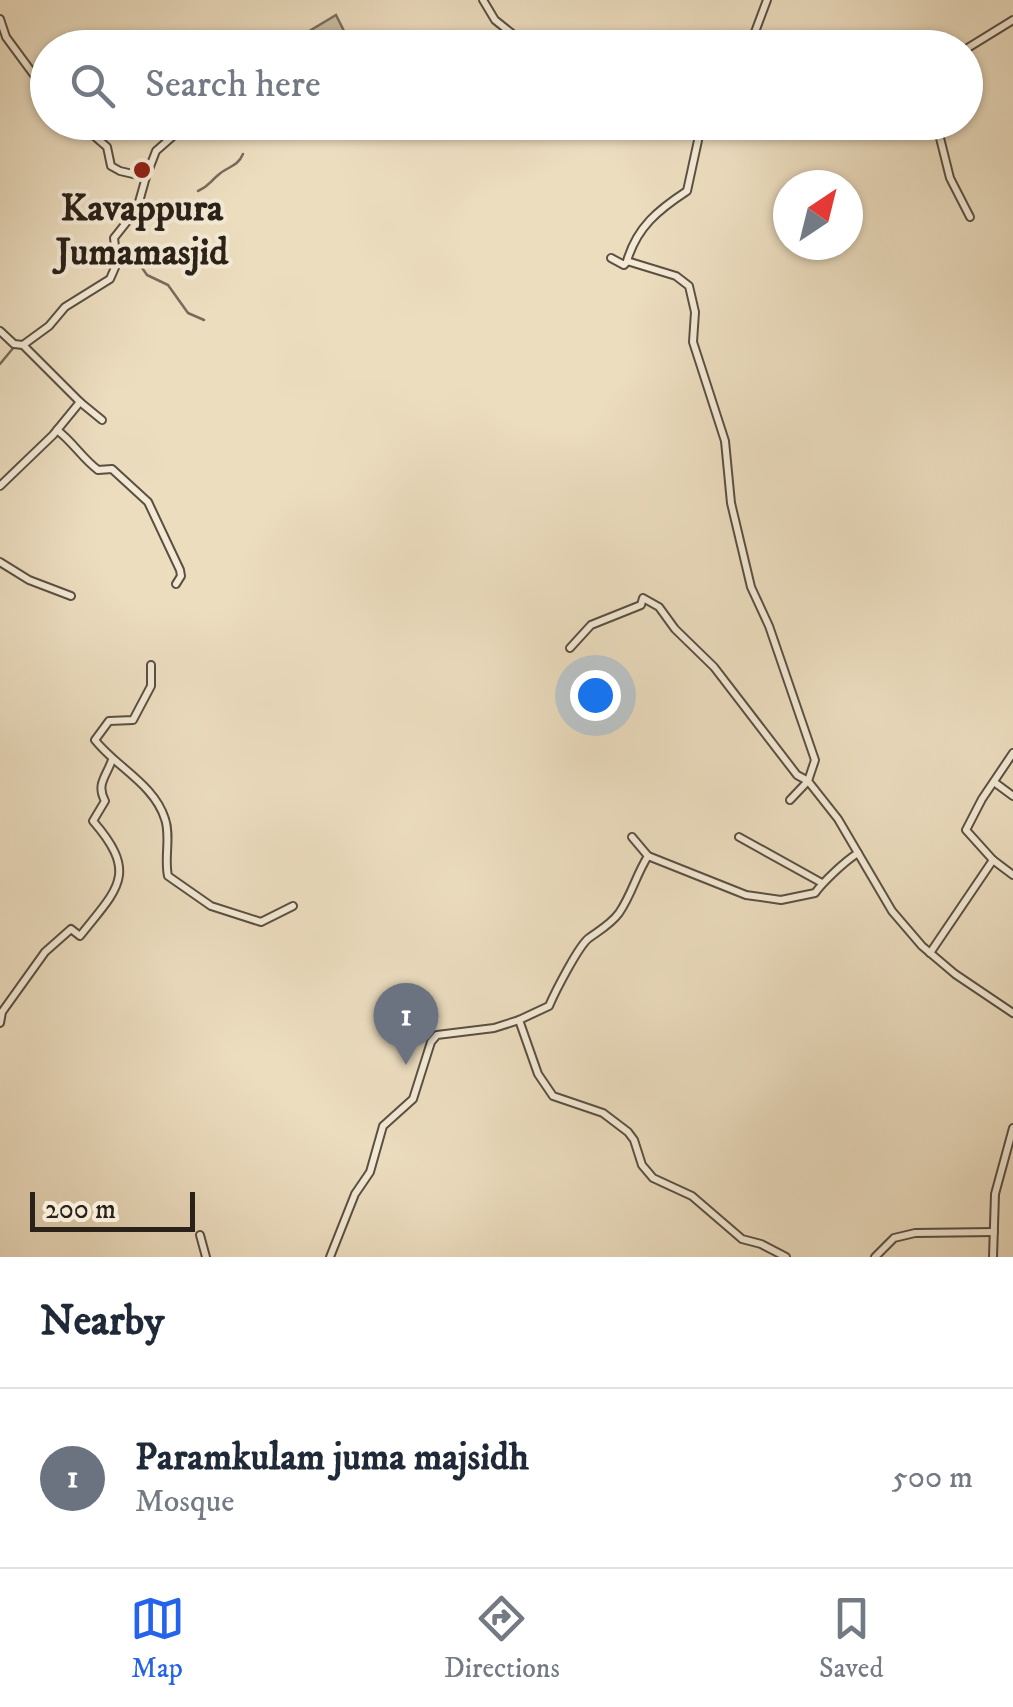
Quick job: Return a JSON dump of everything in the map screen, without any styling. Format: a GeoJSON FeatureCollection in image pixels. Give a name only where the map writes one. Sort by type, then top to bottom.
{"type":"FeatureCollection","features":[{"type":"Feature","properties":{"kind":"street"},"geometry":{"type":"LineString","coordinates":[[483,0],[495,20],[508,30]]}},
{"type":"Feature","properties":{"kind":"street"},"geometry":{"type":"LineString","coordinates":[[756,30],[767,0]]}},
{"type":"Feature","properties":{"kind":"street"},"geometry":{"type":"LineString","coordinates":[[0,18],[6,37],[30,70]]}},
{"type":"Feature","properties":{"kind":"street"},"geometry":{"type":"LineString","coordinates":[[983,38],[1013,20]]}},
{"type":"Feature","properties":{"kind":"street"},"geometry":{"type":"LineString","coordinates":[[98,140],[107,148],[111,166],[120,172],[143,176]]}},
{"type":"Feature","properties":{"kind":"street"},"geometry":{"type":"LineString","coordinates":[[23,345],[49,326],[65,307],[110,279],[118,263],[114,238],[137,209],[143,176],[156,152],[169,140]]}},
{"type":"Feature","properties":{"kind":"street"},"geometry":{"type":"LineString","coordinates":[[627,262],[632,243],[651,216],[687,192],[698,140]]}},
{"type":"Feature","properties":{"kind":"street"},"geometry":{"type":"LineString","coordinates":[[940,140],[950,178],[970,217]]}},
{"type":"Feature","properties":{"kind":"street"},"geometry":{"type":"LineString","coordinates":[[611,258],[624,265],[627,262],[676,276],[689,286],[694,312],[693,342],[725,441],[731,503],[752,587],[815,760],[808,782],[790,800]]}},
{"type":"Feature","properties":{"kind":"street"},"geometry":{"type":"LineString","coordinates":[[0,331],[14,344],[23,345],[102,420]]}},
{"type":"Feature","properties":{"kind":"street"},"geometry":{"type":"LineString","coordinates":[[0,486],[80,402]]}},
{"type":"Feature","properties":{"kind":"street"},"geometry":{"type":"LineString","coordinates":[[57,430],[87,462],[98,470],[108,468],[123,476],[148,502],[180,570],[176,584]]}},
{"type":"Feature","properties":{"kind":"street"},"geometry":{"type":"LineString","coordinates":[[0,562],[29,580],[71,596]]}},
{"type":"Feature","properties":{"kind":"street"},"geometry":{"type":"LineString","coordinates":[[570,648],[591,625],[641,605],[643,598],[659,607],[714,667],[797,775],[808,782],[838,820],[892,911],[954,974],[1012,1010]]}},
{"type":"Feature","properties":{"kind":"street"},"geometry":{"type":"LineString","coordinates":[[151,665],[151,686],[133,720],[109,721],[96,740],[144,788],[166,822],[164,859],[168,876],[211,906],[262,922],[293,906]]}},
{"type":"Feature","properties":{"kind":"street"},"geometry":{"type":"LineString","coordinates":[[1013,754],[966,830],[1013,875]]}},
{"type":"Feature","properties":{"kind":"street"},"geometry":{"type":"LineString","coordinates":[[0,1024],[2,1012],[45,952],[71,930],[80,936],[114,892],[121,864],[113,844],[93,821],[105,802],[101,782],[112,760]]}},
{"type":"Feature","properties":{"kind":"street"},"geometry":{"type":"LineString","coordinates":[[994,782],[1013,796]]}},
{"type":"Feature","properties":{"kind":"street"},"geometry":{"type":"LineString","coordinates":[[632,837],[648,856],[686,874],[758,898],[792,899],[815,894],[858,853]]}},
{"type":"Feature","properties":{"kind":"street"},"geometry":{"type":"LineString","coordinates":[[739,837],[822,884]]}},
{"type":"Feature","properties":{"kind":"street"},"geometry":{"type":"LineString","coordinates":[[330,1257],[355,1194],[370,1172],[383,1126],[413,1099],[431,1042],[446,1033],[494,1028],[549,1006],[563,974],[572,968],[586,939],[619,914],[635,889],[637,874],[648,856]]}},
{"type":"Feature","properties":{"kind":"street"},"geometry":{"type":"LineString","coordinates":[[930,953],[993,860]]}},
{"type":"Feature","properties":{"kind":"street"},"geometry":{"type":"LineString","coordinates":[[519,1020],[538,1074],[553,1096],[603,1113],[628,1132],[642,1165],[653,1178],[692,1196],[742,1239],[786,1257]]}},
{"type":"Feature","properties":{"kind":"street"},"geometry":{"type":"LineString","coordinates":[[993,1257],[995,1194],[1013,1128]]}},
{"type":"Feature","properties":{"kind":"street"},"geometry":{"type":"LineString","coordinates":[[875,1257],[894,1238],[915,1232],[994,1232]]}},
{"type":"Feature","properties":{"kind":"street"},"geometry":{"type":"LineString","coordinates":[[200,1235],[206,1257]]}},
{"type":"Feature","properties":{"kind":"shaded area"},"geometry":{"type":"Polygon","coordinates":[[[336,15],[344,30],[311,30],[336,15]]]}},
{"type":"Feature","properties":{"kind":"waterway"},"geometry":{"type":"LineString","coordinates":[[198,191],[243,154]]}},
{"type":"Feature","properties":{"kind":"waterway"},"geometry":{"type":"LineString","coordinates":[[121,253],[138,262],[147,275],[168,285],[188,313],[204,320]]}},
{"type":"Feature","properties":{"kind":"waterway"},"geometry":{"type":"LineString","coordinates":[[0,364],[14,347]]}},
{"type":"Feature","properties":{"kind":"place","name":"Kavappura Jumamasjid"},"geometry":{"type":"Point","coordinates":[142,170]}},
{"type":"Feature","properties":{"kind":"place","name":"Paramkulam juma majsidh"},"geometry":{"type":"Point","coordinates":[406,1065]}}]}
